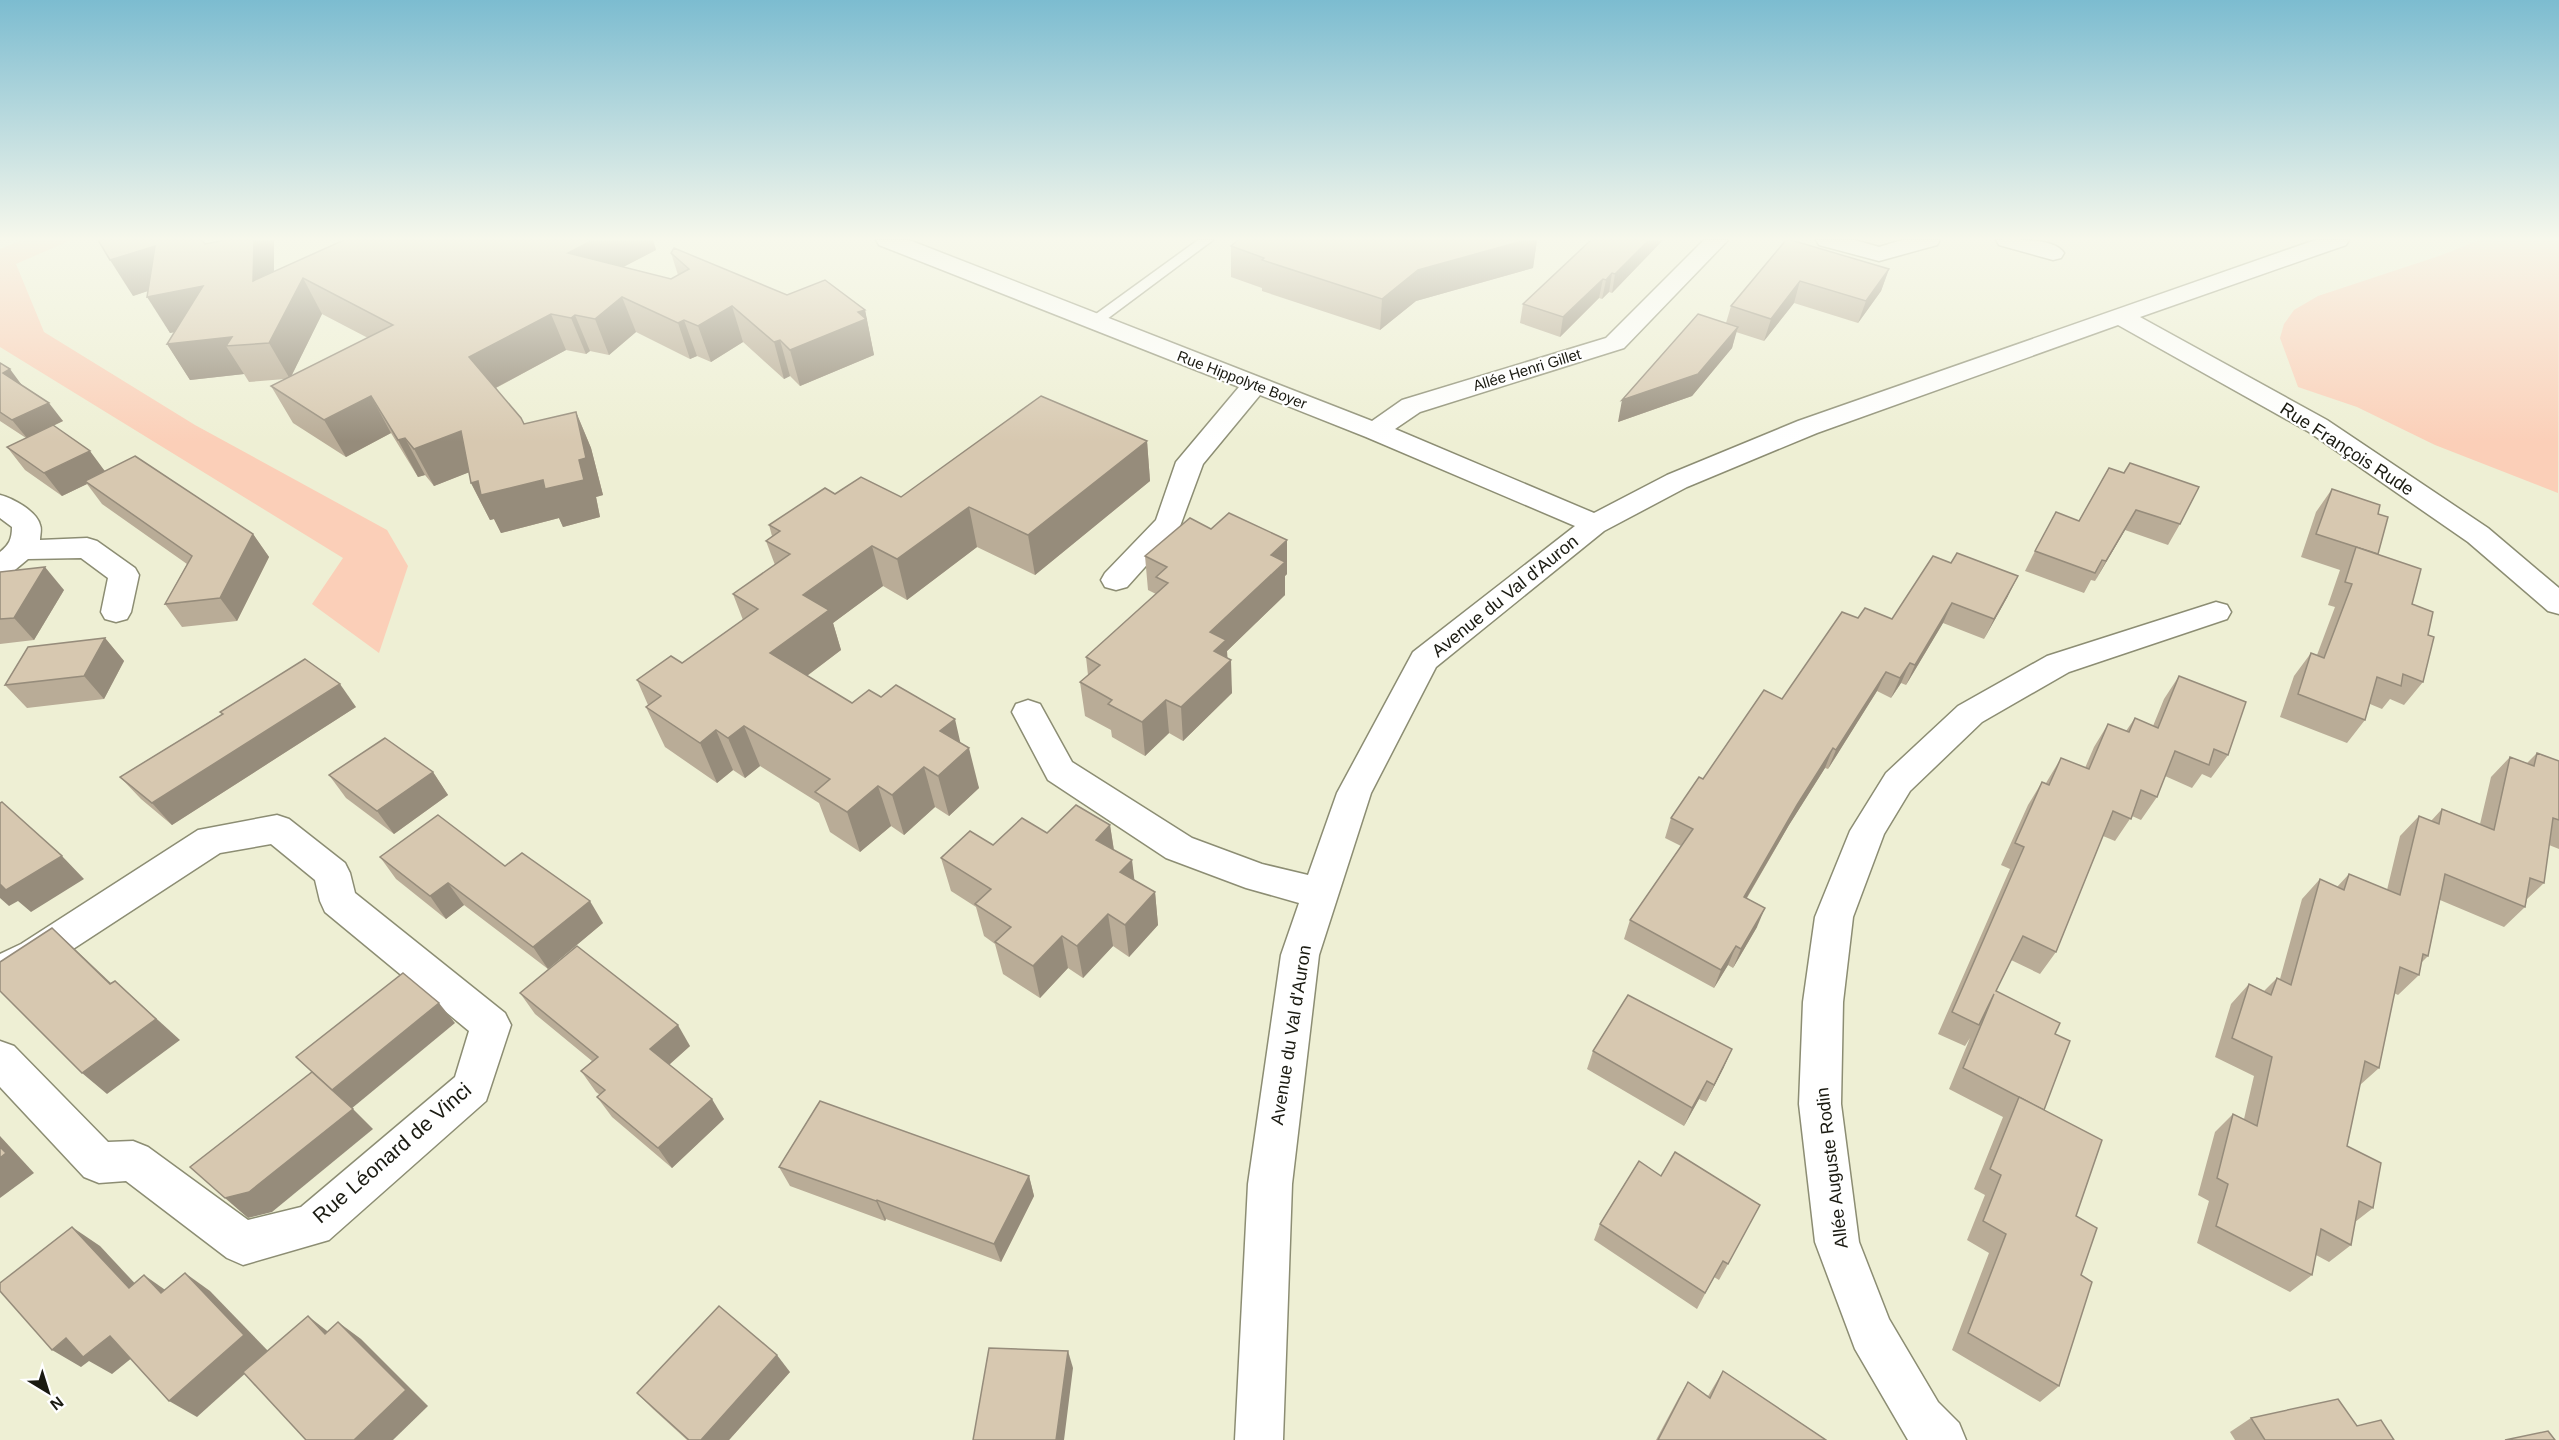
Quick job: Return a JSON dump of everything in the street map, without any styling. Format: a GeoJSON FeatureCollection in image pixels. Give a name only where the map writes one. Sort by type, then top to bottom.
{"type":"FeatureCollection","features":[{"type":"Feature","properties":{"kind":"street","name":"Rue Hippolyte Boyer"},"geometry":{"type":"LineString","coordinates":[[1057,307],[1375,431],[1576,514],[1594,525]]}},
{"type":"Feature","properties":{"kind":"street","name":"Allée Henri Gillet"},"geometry":{"type":"LineString","coordinates":[[1375,431],[1411,406],[1615,343],[1650,307]]}},
{"type":"Feature","properties":{"kind":"street","name":"Avenue du Val d'Auron"},"geometry":{"type":"LineString","coordinates":[[1259,1440],[1270,1184],[1300,955],[1354,793],[1424,660],[1594,525],[1621,508],[1703,470],[1806,427],[2145,307]]}},
{"type":"Feature","properties":{"kind":"street","name":"Rue François Rude"},"geometry":{"type":"LineString","coordinates":[[2120,316],[2318,426],[2478,535],[2559,604]]}},
{"type":"Feature","properties":{"kind":"street"},"geometry":{"type":"LineString","coordinates":[[1116,580],[1169,523],[1190,462],[1254,385]]}},
{"type":"Feature","properties":{"kind":"street"},"geometry":{"type":"LineString","coordinates":[[0,504],[26,524],[28,537],[11,559]]}},
{"type":"Feature","properties":{"kind":"street"},"geometry":{"type":"LineString","coordinates":[[11,559],[87,548],[124,575],[116,612]]}},
{"type":"Feature","properties":{"kind":"street","name":"Allée Auguste Rodin"},"geometry":{"type":"LineString","coordinates":[[1942,1440],[1921,1419],[1871,1333],[1837,1242],[1820,1104],[1823,1002],[1834,917],[1868,831],[1898,782],[1970,714],[2058,664],[2216,612]]}},
{"type":"Feature","properties":{"kind":"street"},"geometry":{"type":"LineString","coordinates":[[1028,712],[1060,771],[1179,848],[1258,878],[1321,892]]}},
{"type":"Feature","properties":{"kind":"street","name":"Rue Léonard de Vinci"},"geometry":{"type":"LineString","coordinates":[[0,972],[34,955],[211,840],[277,829],[332,873],[338,901],[491,1025],[472,1088],[314,1225],[243,1243],[132,1161],[99,1163],[0,1059]]}},
{"type":"Feature","properties":{"kind":"lane"},"geometry":{"type":"LineString","coordinates":[[1094,322],[1114,307]]}},
{"type":"Feature","properties":{"kind":"shaded area"},"geometry":{"type":"Polygon","coordinates":[[[0,307],[34,307],[44,332],[195,425],[387,530],[408,566],[379,653],[312,604],[343,558],[0,347],[0,307]]]}},
{"type":"Feature","properties":{"kind":"shaded area"},"geometry":{"type":"Polygon","coordinates":[[[2299,307],[2559,307],[2558,493],[2435,445],[2357,407],[2298,387],[2280,338],[2284,324],[2299,307]]]}},
{"type":"Feature","properties":{"kind":"building"},"geometry":{"type":"Polygon","coordinates":[[[190,307],[288,307],[269,343],[226,346],[232,337],[167,344],[190,307]]]}},
{"type":"Feature","properties":{"kind":"building"},"geometry":{"type":"Polygon","coordinates":[[[359,307],[609,307],[595,319],[551,314],[469,357],[524,424],[576,412],[586,458],[579,460],[584,480],[545,489],[543,480],[481,495],[478,481],[471,483],[461,431],[414,449],[405,438],[398,440],[371,396],[324,420],[271,386],[393,325],[359,307]]]}},
{"type":"Feature","properties":{"kind":"building"},"geometry":{"type":"Polygon","coordinates":[[[644,307],[730,307],[698,326],[684,320],[678,323],[644,307]]]}},
{"type":"Feature","properties":{"kind":"building"},"geometry":{"type":"Polygon","coordinates":[[[733,307],[861,307],[865,310],[858,312],[866,319],[790,350],[780,340],[774,342],[733,307]]]}},
{"type":"Feature","properties":{"kind":"building"},"geometry":{"type":"Polygon","coordinates":[[[1533,307],[1573,307],[1563,317],[1533,307]]]}},
{"type":"Feature","properties":{"kind":"building"},"geometry":{"type":"Polygon","coordinates":[[[1735,307],[1780,307],[1771,319],[1735,307]]]}},
{"type":"Feature","properties":{"kind":"building"},"geometry":{"type":"Polygon","coordinates":[[[1698,314],[1738,327],[1698,374],[1622,400],[1698,314]]]}},
{"type":"Feature","properties":{"kind":"building"},"geometry":{"type":"Polygon","coordinates":[[[0,363],[10,369],[3,373],[49,403],[12,420],[0,412],[0,363]]]}},
{"type":"Feature","properties":{"kind":"building"},"geometry":{"type":"Polygon","coordinates":[[[1041,396],[1147,441],[1028,535],[969,507],[897,559],[872,546],[803,595],[829,610],[770,653],[852,703],[869,690],[881,697],[896,685],[955,719],[940,731],[969,748],[938,776],[924,767],[892,795],[878,786],[847,812],[815,792],[830,779],[744,726],[728,738],[716,730],[700,743],[646,707],[661,696],[637,680],[671,656],[682,663],[758,609],[733,594],[790,554],[766,541],[780,531],[769,525],[825,488],[835,494],[861,477],[901,497],[1041,396]]]}},
{"type":"Feature","properties":{"kind":"building"},"geometry":{"type":"Polygon","coordinates":[[[53,425],[90,451],[44,473],[7,447],[53,425]]]}},
{"type":"Feature","properties":{"kind":"building"},"geometry":{"type":"Polygon","coordinates":[[[135,456],[253,534],[220,598],[165,604],[192,556],[85,481],[135,456]]]}},
{"type":"Feature","properties":{"kind":"building"},"geometry":{"type":"Polygon","coordinates":[[[2130,463],[2199,487],[2180,524],[2136,510],[2106,561],[2102,560],[2095,573],[2035,551],[2056,512],[2079,521],[2109,468],[2124,473],[2130,463]]]}},
{"type":"Feature","properties":{"kind":"building"},"geometry":{"type":"Polygon","coordinates":[[[2332,489],[2380,505],[2378,514],[2388,517],[2378,554],[2316,534],[2332,489]]]}},
{"type":"Feature","properties":{"kind":"building"},"geometry":{"type":"Polygon","coordinates":[[[1229,513],[1287,540],[1271,555],[1285,562],[1210,632],[1226,640],[1214,651],[1231,660],[1181,707],[1166,700],[1142,722],[1108,704],[1112,700],[1080,682],[1100,665],[1086,657],[1168,583],[1156,577],[1167,567],[1145,556],[1190,518],[1211,529],[1229,513]]]}},
{"type":"Feature","properties":{"kind":"building"},"geometry":{"type":"Polygon","coordinates":[[[2356,547],[2421,569],[2412,604],[2433,612],[2428,635],[2434,637],[2423,682],[2403,674],[2401,686],[2377,677],[2365,720],[2298,694],[2311,653],[2324,658],[2352,584],[2345,582],[2356,547]]]}},
{"type":"Feature","properties":{"kind":"building"},"geometry":{"type":"Polygon","coordinates":[[[1957,553],[2018,576],[1994,619],[1952,603],[1915,665],[1910,663],[1900,678],[1886,672],[1836,750],[1833,748],[1797,805],[1744,897],[1765,908],[1741,949],[1736,946],[1721,970],[1630,920],[1693,829],[1671,818],[1699,777],[1703,779],[1764,690],[1782,699],[1842,612],[1858,618],[1865,608],[1892,619],[1933,556],[1951,563],[1957,553]]]}},
{"type":"Feature","properties":{"kind":"building"},"geometry":{"type":"Polygon","coordinates":[[[45,567],[14,618],[0,619],[0,572],[45,567]]]}},
{"type":"Feature","properties":{"kind":"building"},"geometry":{"type":"Polygon","coordinates":[[[105,638],[84,676],[5,685],[28,647],[105,638]]]}},
{"type":"Feature","properties":{"kind":"building"},"geometry":{"type":"Polygon","coordinates":[[[305,659],[340,684],[152,803],[120,777],[223,714],[220,712],[305,659]]]}},
{"type":"Feature","properties":{"kind":"building"},"geometry":{"type":"Polygon","coordinates":[[[2179,676],[2246,702],[2228,755],[2214,749],[2209,765],[2175,751],[2157,797],[2141,790],[2131,819],[2113,811],[2056,952],[2023,936],[1996,991],[2060,1023],[2055,1034],[2070,1041],[2044,1110],[1963,1068],[1994,994],[1979,1025],[1952,1012],[2024,847],[2015,843],[2042,782],[2049,785],[2061,758],[2089,769],[2108,724],[2129,732],[2135,718],[2158,728],[2179,676]]]}},
{"type":"Feature","properties":{"kind":"building"},"geometry":{"type":"Polygon","coordinates":[[[385,738],[433,772],[377,811],[329,775],[385,738]]]}},
{"type":"Feature","properties":{"kind":"building"},"geometry":{"type":"Polygon","coordinates":[[[2537,753],[2559,761],[2559,820],[2553,818],[2544,883],[2530,878],[2525,907],[2445,874],[2428,956],[2423,954],[2419,975],[2400,967],[2379,1068],[2365,1061],[2347,1146],[2381,1163],[2373,1208],[2359,1201],[2351,1245],[2321,1229],[2312,1275],[2216,1226],[2228,1184],[2217,1178],[2233,1114],[2257,1126],[2272,1057],[2232,1038],[2249,984],[2271,995],[2277,978],[2291,985],[2320,879],[2344,890],[2349,874],[2400,895],[2419,816],[2439,824],[2442,809],[2494,830],[2510,757],[2534,766],[2537,753]]]}},
{"type":"Feature","properties":{"kind":"building"},"geometry":{"type":"Polygon","coordinates":[[[2,802],[62,856],[6,890],[0,884],[0,803],[2,802]]]}},
{"type":"Feature","properties":{"kind":"building"},"geometry":{"type":"Polygon","coordinates":[[[1076,805],[1110,825],[1096,840],[1132,860],[1120,872],[1155,892],[1125,925],[1108,914],[1077,946],[1062,936],[1033,966],[995,942],[1011,927],[975,904],[991,889],[941,858],[970,831],[993,845],[1022,818],[1047,833],[1076,805]]]}},
{"type":"Feature","properties":{"kind":"building"},"geometry":{"type":"Polygon","coordinates":[[[438,815],[505,866],[522,853],[590,901],[533,947],[448,883],[430,896],[380,857],[438,815]]]}},
{"type":"Feature","properties":{"kind":"building"},"geometry":{"type":"Polygon","coordinates":[[[52,928],[110,984],[115,981],[156,1019],[82,1073],[0,991],[0,962],[52,928]]]}},
{"type":"Feature","properties":{"kind":"building"},"geometry":{"type":"Polygon","coordinates":[[[577,946],[678,1025],[650,1049],[712,1099],[658,1148],[597,1097],[605,1090],[581,1071],[598,1057],[520,993],[577,946]]]}},
{"type":"Feature","properties":{"kind":"building"},"geometry":{"type":"Polygon","coordinates":[[[403,973],[439,1003],[332,1090],[296,1057],[403,973]]]}},
{"type":"Feature","properties":{"kind":"building"},"geometry":{"type":"Polygon","coordinates":[[[1628,995],[1732,1049],[1714,1085],[1707,1081],[1692,1108],[1593,1051],[1628,995]]]}},
{"type":"Feature","properties":{"kind":"building"},"geometry":{"type":"Polygon","coordinates":[[[312,1072],[353,1109],[249,1192],[225,1198],[190,1167],[312,1072]]]}},
{"type":"Feature","properties":{"kind":"building"},"geometry":{"type":"Polygon","coordinates":[[[2019,1097],[2102,1140],[2076,1216],[2097,1228],[2081,1275],[2092,1282],[2059,1386],[1968,1333],[2006,1234],[1983,1221],[2001,1175],[1990,1169],[2019,1097]]]}},
{"type":"Feature","properties":{"kind":"building"},"geometry":{"type":"Polygon","coordinates":[[[820,1101],[1029,1176],[994,1244],[877,1200],[779,1167],[820,1101]]]}},
{"type":"Feature","properties":{"kind":"building"},"geometry":{"type":"Polygon","coordinates":[[[0,1147],[6,1153],[0,1158],[0,1147]]]}},
{"type":"Feature","properties":{"kind":"building"},"geometry":{"type":"Polygon","coordinates":[[[1675,1152],[1760,1205],[1728,1264],[1723,1261],[1705,1293],[1600,1224],[1639,1161],[1661,1176],[1675,1152]]]}},
{"type":"Feature","properties":{"kind":"building"},"geometry":{"type":"Polygon","coordinates":[[[72,1227],[129,1288],[144,1275],[161,1293],[185,1273],[244,1335],[169,1401],[110,1336],[83,1357],[66,1338],[52,1350],[0,1291],[0,1283],[72,1227]]]}},
{"type":"Feature","properties":{"kind":"building"},"geometry":{"type":"Polygon","coordinates":[[[719,1306],[777,1355],[701,1440],[689,1440],[637,1393],[719,1306]]]}},
{"type":"Feature","properties":{"kind":"building"},"geometry":{"type":"Polygon","coordinates":[[[308,1316],[325,1334],[338,1322],[406,1390],[354,1440],[306,1440],[243,1372],[308,1316]]]}},
{"type":"Feature","properties":{"kind":"building"},"geometry":{"type":"Polygon","coordinates":[[[989,1348],[1068,1351],[1056,1440],[973,1440],[989,1348]]]}},
{"type":"Feature","properties":{"kind":"building"},"geometry":{"type":"Polygon","coordinates":[[[1723,1371],[1826,1440],[1658,1440],[1688,1382],[1710,1398],[1723,1371]]]}},
{"type":"Feature","properties":{"kind":"building"},"geometry":{"type":"Polygon","coordinates":[[[2338,1399],[2357,1426],[2381,1420],[2394,1440],[2265,1440],[2251,1418],[2338,1399]]]}},
{"type":"Feature","properties":{"kind":"building"},"geometry":{"type":"Polygon","coordinates":[[[2548,1431],[2555,1440],[2505,1440],[2548,1431]]]}}]}
